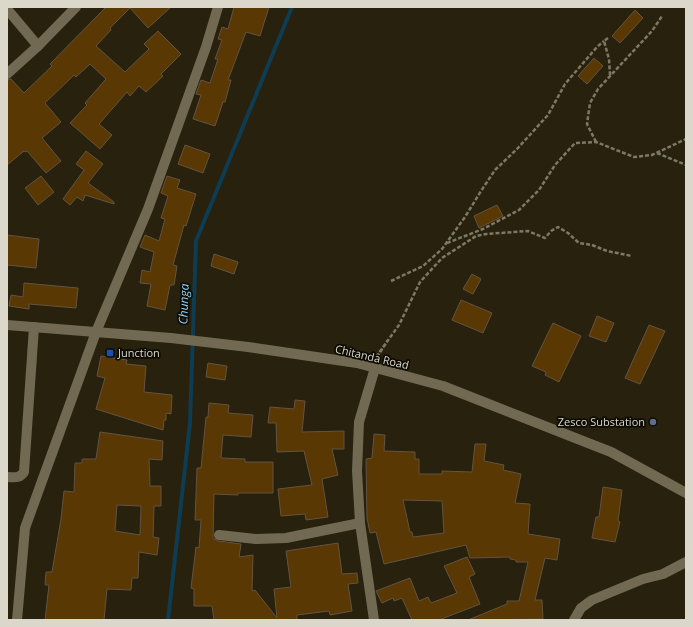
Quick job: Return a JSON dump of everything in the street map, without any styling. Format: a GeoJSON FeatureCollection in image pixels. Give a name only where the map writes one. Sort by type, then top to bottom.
{"type":"FeatureCollection","features":[{"type":"Feature","properties":{"kind":"street"},"geometry":{"type":"LineString","coordinates":[[7,74],[38,46],[76,7]]}},
{"type":"Feature","properties":{"kind":"street"},"geometry":{"type":"LineString","coordinates":[[17,620],[25,528],[96,332],[148,209],[206,47],[218,7]]}},
{"type":"Feature","properties":{"kind":"street"},"geometry":{"type":"LineString","coordinates":[[7,9],[38,46]]}},
{"type":"Feature","properties":{"kind":"street","name":"Chitanda Road"},"geometry":{"type":"LineString","coordinates":[[7,325],[209,342],[357,363],[443,386],[603,449],[686,493]]}},
{"type":"Feature","properties":{"kind":"street"},"geometry":{"type":"LineString","coordinates":[[7,477],[18,478],[24,472],[34,327]]}},
{"type":"Feature","properties":{"kind":"street"},"geometry":{"type":"LineString","coordinates":[[373,367],[359,422],[358,471],[360,522],[374,620]]}},
{"type":"Feature","properties":{"kind":"street"},"geometry":{"type":"LineString","coordinates":[[219,535],[256,539],[286,538],[360,522]]}},
{"type":"Feature","properties":{"kind":"street"},"geometry":{"type":"LineString","coordinates":[[574,620],[581,608],[592,600],[643,579],[663,574],[686,562]]}},
{"type":"Feature","properties":{"kind":"path"},"geometry":{"type":"LineString","coordinates":[[596,142],[587,124],[590,103],[598,89],[652,31],[662,16]]}},
{"type":"Feature","properties":{"kind":"path"},"geometry":{"type":"LineString","coordinates":[[391,280],[423,266],[442,249],[466,217],[495,170],[517,149],[548,115],[565,84],[608,38]]}},
{"type":"Feature","properties":{"kind":"path"},"geometry":{"type":"LineString","coordinates":[[604,41],[609,59],[610,75]]}},
{"type":"Feature","properties":{"kind":"path"},"geometry":{"type":"LineString","coordinates":[[446,243],[483,229],[519,210],[539,190],[555,165],[575,143],[596,142],[634,157],[652,155],[686,139]]}},
{"type":"Feature","properties":{"kind":"path"},"geometry":{"type":"LineString","coordinates":[[656,153],[686,165]]}},
{"type":"Feature","properties":{"kind":"path"},"geometry":{"type":"LineString","coordinates":[[373,367],[388,340],[399,325],[420,282],[442,258],[476,236],[528,231],[545,238],[551,231],[558,228],[568,233],[579,243],[632,256]]}},
{"type":"Feature","properties":{"kind":"building"},"geometry":{"type":"Polygon","coordinates":[[[106,7],[171,7],[148,28],[130,8],[110,28],[111,30],[96,46],[125,72],[149,49],[144,44],[158,31],[181,54],[161,74],[163,76],[146,92],[139,86],[130,96],[127,92],[99,124],[112,135],[100,149],[70,123],[87,105],[85,103],[106,79],[90,64],[76,77],[74,75],[45,103],[61,122],[42,138],[61,161],[46,173],[27,151],[24,151],[7,165],[7,80],[11,79],[24,93],[52,66],[50,64],[106,7]]]}},
{"type":"Feature","properties":{"kind":"building"},"geometry":{"type":"Polygon","coordinates":[[[234,7],[269,7],[260,36],[246,32],[228,80],[231,80],[225,102],[223,102],[215,126],[193,119],[201,95],[196,94],[201,80],[210,83],[218,59],[215,59],[222,40],[218,39],[222,27],[228,29],[234,7]]]}},
{"type":"Feature","properties":{"kind":"building"},"geometry":{"type":"Polygon","coordinates":[[[635,10],[643,18],[620,43],[612,36],[635,10]]]}},
{"type":"Feature","properties":{"kind":"building"},"geometry":{"type":"Polygon","coordinates":[[[594,58],[603,66],[587,84],[578,76],[594,58]]]}},
{"type":"Feature","properties":{"kind":"building"},"geometry":{"type":"Polygon","coordinates":[[[185,145],[210,154],[203,173],[178,164],[185,145]]]}},
{"type":"Feature","properties":{"kind":"building"},"geometry":{"type":"Polygon","coordinates":[[[86,151],[103,164],[88,183],[114,202],[114,204],[85,195],[83,201],[77,197],[70,205],[63,199],[84,170],[76,164],[86,151]]]}},
{"type":"Feature","properties":{"kind":"building"},"geometry":{"type":"Polygon","coordinates":[[[41,176],[54,192],[38,205],[25,188],[41,176]]]}},
{"type":"Feature","properties":{"kind":"building"},"geometry":{"type":"Polygon","coordinates":[[[167,176],[180,180],[177,188],[196,194],[186,226],[184,225],[173,265],[177,266],[174,285],[170,285],[165,310],[147,306],[151,284],[140,283],[142,270],[150,272],[154,252],[140,247],[145,235],[159,241],[165,219],[161,218],[168,196],[161,193],[167,176]]]}},
{"type":"Feature","properties":{"kind":"building"},"geometry":{"type":"Polygon","coordinates":[[[497,205],[503,216],[479,228],[474,216],[497,205]]]}},
{"type":"Feature","properties":{"kind":"building"},"geometry":{"type":"Polygon","coordinates":[[[7,235],[39,239],[36,268],[7,265],[7,235]]]}},
{"type":"Feature","properties":{"kind":"building"},"geometry":{"type":"Polygon","coordinates":[[[214,254],[238,262],[234,274],[211,266],[214,254]]]}},
{"type":"Feature","properties":{"kind":"building"},"geometry":{"type":"Polygon","coordinates":[[[472,274],[481,279],[473,294],[463,289],[472,274]]]}},
{"type":"Feature","properties":{"kind":"building"},"geometry":{"type":"Polygon","coordinates":[[[24,283],[78,288],[76,308],[29,304],[29,309],[9,306],[11,295],[23,297],[24,283]]]}},
{"type":"Feature","properties":{"kind":"building"},"geometry":{"type":"Polygon","coordinates":[[[461,300],[492,313],[483,333],[452,320],[461,300]]]}},
{"type":"Feature","properties":{"kind":"building"},"geometry":{"type":"Polygon","coordinates":[[[597,316],[614,323],[606,342],[589,336],[597,316]]]}},
{"type":"Feature","properties":{"kind":"building"},"geometry":{"type":"Polygon","coordinates":[[[553,323],[581,336],[559,382],[545,375],[546,372],[532,366],[553,323]]]}},
{"type":"Feature","properties":{"kind":"building"},"geometry":{"type":"Polygon","coordinates":[[[649,325],[665,331],[640,384],[625,378],[649,325]]]}},
{"type":"Feature","properties":{"kind":"building"},"geometry":{"type":"Polygon","coordinates":[[[101,356],[127,360],[126,364],[146,366],[144,392],[172,395],[171,414],[166,413],[166,420],[164,420],[163,430],[96,409],[105,378],[97,376],[101,356]]]}},
{"type":"Feature","properties":{"kind":"building"},"geometry":{"type":"Polygon","coordinates":[[[208,363],[227,366],[225,380],[206,377],[208,363]]]}},
{"type":"Feature","properties":{"kind":"building"},"geometry":{"type":"Polygon","coordinates":[[[295,400],[305,401],[302,432],[344,431],[344,449],[332,449],[338,475],[322,479],[328,517],[306,520],[305,514],[281,516],[278,489],[312,485],[304,451],[277,452],[276,423],[268,423],[270,407],[294,409],[295,400]]]}},
{"type":"Feature","properties":{"kind":"building"},"geometry":{"type":"Polygon","coordinates":[[[209,403],[229,405],[228,413],[253,415],[251,437],[223,435],[221,458],[245,459],[245,462],[273,462],[273,493],[238,493],[238,495],[214,494],[213,538],[218,541],[241,544],[239,557],[253,555],[252,591],[255,590],[277,618],[274,589],[291,587],[286,551],[338,543],[342,574],[357,573],[358,583],[348,584],[352,611],[330,615],[329,611],[297,615],[297,620],[214,620],[212,606],[194,606],[194,589],[191,588],[196,547],[199,548],[201,520],[195,520],[197,468],[201,468],[206,417],[208,417],[209,403]]]}},
{"type":"Feature","properties":{"kind":"building"},"geometry":{"type":"Polygon","coordinates":[[[100,432],[163,441],[162,460],[149,459],[150,486],[161,486],[161,506],[154,506],[153,537],[159,538],[157,555],[139,552],[138,578],[132,578],[131,590],[107,589],[104,620],[45,620],[49,585],[45,585],[46,572],[52,572],[64,491],[74,492],[75,463],[82,463],[82,459],[96,459],[100,432]],[[117,505],[115,531],[140,535],[141,506],[117,505]]]}},
{"type":"Feature","properties":{"kind":"building"},"geometry":{"type":"Polygon","coordinates":[[[374,434],[385,435],[384,451],[415,452],[415,459],[419,459],[419,474],[442,474],[442,471],[472,472],[475,444],[486,444],[484,461],[504,465],[503,470],[521,474],[515,503],[530,504],[528,534],[560,539],[557,560],[545,558],[535,600],[542,600],[543,619],[468,620],[507,604],[507,601],[519,601],[528,562],[516,562],[516,560],[510,559],[510,557],[470,558],[466,545],[384,564],[376,532],[370,533],[367,518],[366,459],[372,458],[374,434]],[[403,500],[410,532],[412,532],[413,537],[444,533],[442,501],[403,500]]]}},
{"type":"Feature","properties":{"kind":"building"},"geometry":{"type":"Polygon","coordinates":[[[603,487],[622,490],[618,521],[620,522],[615,542],[592,538],[596,517],[599,517],[603,487]]]}},
{"type":"Feature","properties":{"kind":"building"},"geometry":{"type":"Polygon","coordinates":[[[467,557],[475,574],[469,577],[480,604],[439,620],[412,620],[402,598],[394,601],[393,598],[382,603],[376,591],[410,578],[419,601],[428,597],[431,603],[457,593],[444,566],[467,557]]]}},
{"type":"Feature","properties":{"kind":"waterway","name":"Chunga"},"geometry":{"type":"LineString","coordinates":[[168,620],[190,423],[196,241],[292,7]]}},
{"type":"Feature","properties":{"kind":"place","name":"Junction"},"geometry":{"type":"Point","coordinates":[110,353]}},
{"type":"Feature","properties":{"kind":"place","name":"Zesco Substation"},"geometry":{"type":"Point","coordinates":[653,422]}}]}
